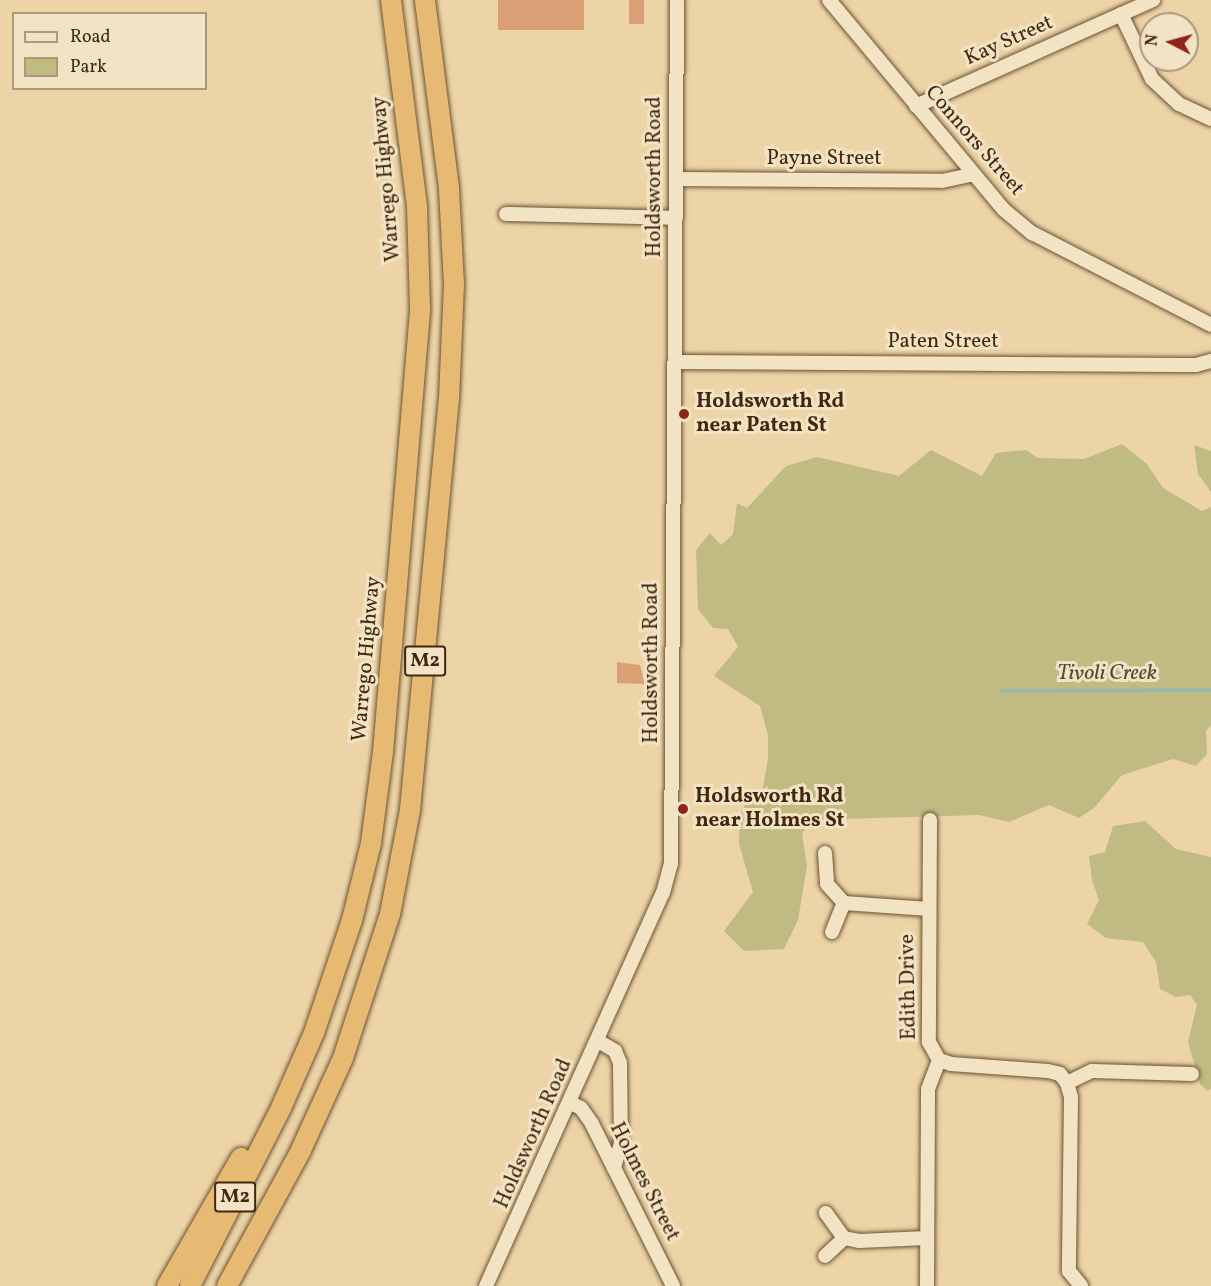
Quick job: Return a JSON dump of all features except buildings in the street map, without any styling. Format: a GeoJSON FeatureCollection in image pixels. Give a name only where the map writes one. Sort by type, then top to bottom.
{"type":"FeatureCollection","features":[{"type":"Feature","properties":{"kind":"highway","name":"Warrego Highway"},"geometry":{"type":"LineString","coordinates":[[190,1286],[281,1108],[315,1034],[352,920],[371,843],[383,752],[420,308],[417,206],[391,0]]}},
{"type":"Feature","properties":{"kind":"highway","name":"M2"},"geometry":{"type":"LineString","coordinates":[[227,1286],[300,1152],[343,1058],[387,925],[411,810],[449,399],[454,295],[449,188],[425,0]]}},
{"type":"Feature","properties":{"kind":"highway"},"geometry":{"type":"LineString","coordinates":[[167,1286],[262,1121],[281,1108]]}},
{"type":"Feature","properties":{"kind":"street","name":"Holdsworth Road"},"geometry":{"type":"LineString","coordinates":[[486,1286],[663,893],[672,856],[677,0]]}},
{"type":"Feature","properties":{"kind":"street","name":"Connors Street"},"geometry":{"type":"LineString","coordinates":[[829,0],[971,175],[1003,210],[1032,233],[1211,325]]}},
{"type":"Feature","properties":{"kind":"street","name":"Kay Street"},"geometry":{"type":"LineString","coordinates":[[916,106],[1153,0]]}},
{"type":"Feature","properties":{"kind":"street"},"geometry":{"type":"LineString","coordinates":[[1121,14],[1152,79],[1179,104],[1211,119]]}},
{"type":"Feature","properties":{"kind":"street","name":"Payne Street"},"geometry":{"type":"LineString","coordinates":[[676,179],[942,181],[971,175]]}},
{"type":"Feature","properties":{"kind":"street"},"geometry":{"type":"LineString","coordinates":[[506,214],[676,218]]}},
{"type":"Feature","properties":{"kind":"street","name":"Paten Street"},"geometry":{"type":"LineString","coordinates":[[675,362],[1196,364],[1211,361]]}},
{"type":"Feature","properties":{"kind":"street","name":"Edith Drive"},"geometry":{"type":"LineString","coordinates":[[930,820],[929,1042],[939,1060],[993,1070],[1048,1071],[1059,1074],[1067,1083]]}},
{"type":"Feature","properties":{"kind":"street"},"geometry":{"type":"LineString","coordinates":[[825,853],[827,884],[844,903],[929,909]]}},
{"type":"Feature","properties":{"kind":"street"},"geometry":{"type":"LineString","coordinates":[[832,932],[844,903]]}},
{"type":"Feature","properties":{"kind":"street"},"geometry":{"type":"LineString","coordinates":[[598,1041],[615,1051],[620,1063],[621,1143],[614,1167]]}},
{"type":"Feature","properties":{"kind":"street"},"geometry":{"type":"LineString","coordinates":[[927,1286],[928,1089],[939,1060]]}},
{"type":"Feature","properties":{"kind":"street"},"geometry":{"type":"LineString","coordinates":[[1078,1285],[1069,1271],[1071,1097],[1067,1083],[1092,1071],[1192,1074]]}},
{"type":"Feature","properties":{"kind":"street","name":"Holmes Street"},"geometry":{"type":"LineString","coordinates":[[570,1103],[587,1116],[673,1286]]}},
{"type":"Feature","properties":{"kind":"street"},"geometry":{"type":"LineString","coordinates":[[826,1213],[844,1238],[860,1241],[927,1238]]}},
{"type":"Feature","properties":{"kind":"street"},"geometry":{"type":"LineString","coordinates":[[825,1256],[844,1238]]}},
{"type":"Feature","properties":{"kind":"green space"},"geometry":{"type":"Polygon","coordinates":[[[1122,444],[1147,464],[1163,488],[1202,511],[1211,507],[1211,725],[1206,731],[1207,754],[1196,766],[1173,759],[1122,775],[1095,807],[1079,818],[1049,805],[1009,822],[979,815],[811,820],[802,834],[807,866],[798,920],[784,949],[744,951],[724,931],[753,892],[739,844],[740,817],[746,802],[761,799],[768,758],[768,735],[760,706],[714,676],[738,647],[728,629],[713,628],[698,609],[696,550],[710,533],[721,545],[733,534],[737,503],[747,508],[786,466],[817,457],[899,476],[931,450],[982,476],[996,453],[1026,450],[1038,458],[1084,459],[1122,444]]]}},
{"type":"Feature","properties":{"kind":"green space"},"geometry":{"type":"Polygon","coordinates":[[[1194,445],[1211,451],[1211,492],[1198,474],[1194,445]]]}},
{"type":"Feature","properties":{"kind":"green space"},"geometry":{"type":"Polygon","coordinates":[[[1145,821],[1176,849],[1211,857],[1211,1088],[1208,1091],[1200,1084],[1188,1042],[1197,1005],[1190,995],[1176,997],[1160,989],[1156,962],[1143,942],[1106,938],[1087,924],[1099,900],[1092,880],[1089,856],[1105,852],[1113,826],[1145,821]]]}},
{"type":"Feature","properties":{"kind":"waterway","name":"Tivoli Creek"},"geometry":{"type":"LineString","coordinates":[[1002,691],[1211,690]]}},
{"type":"Feature","properties":{"kind":"place","name":"Holdsworth Rd near Paten St"},"geometry":{"type":"Point","coordinates":[684,414]}},
{"type":"Feature","properties":{"kind":"place","name":"Holdsworth Rd near Holmes St"},"geometry":{"type":"Point","coordinates":[683,809]}}]}
